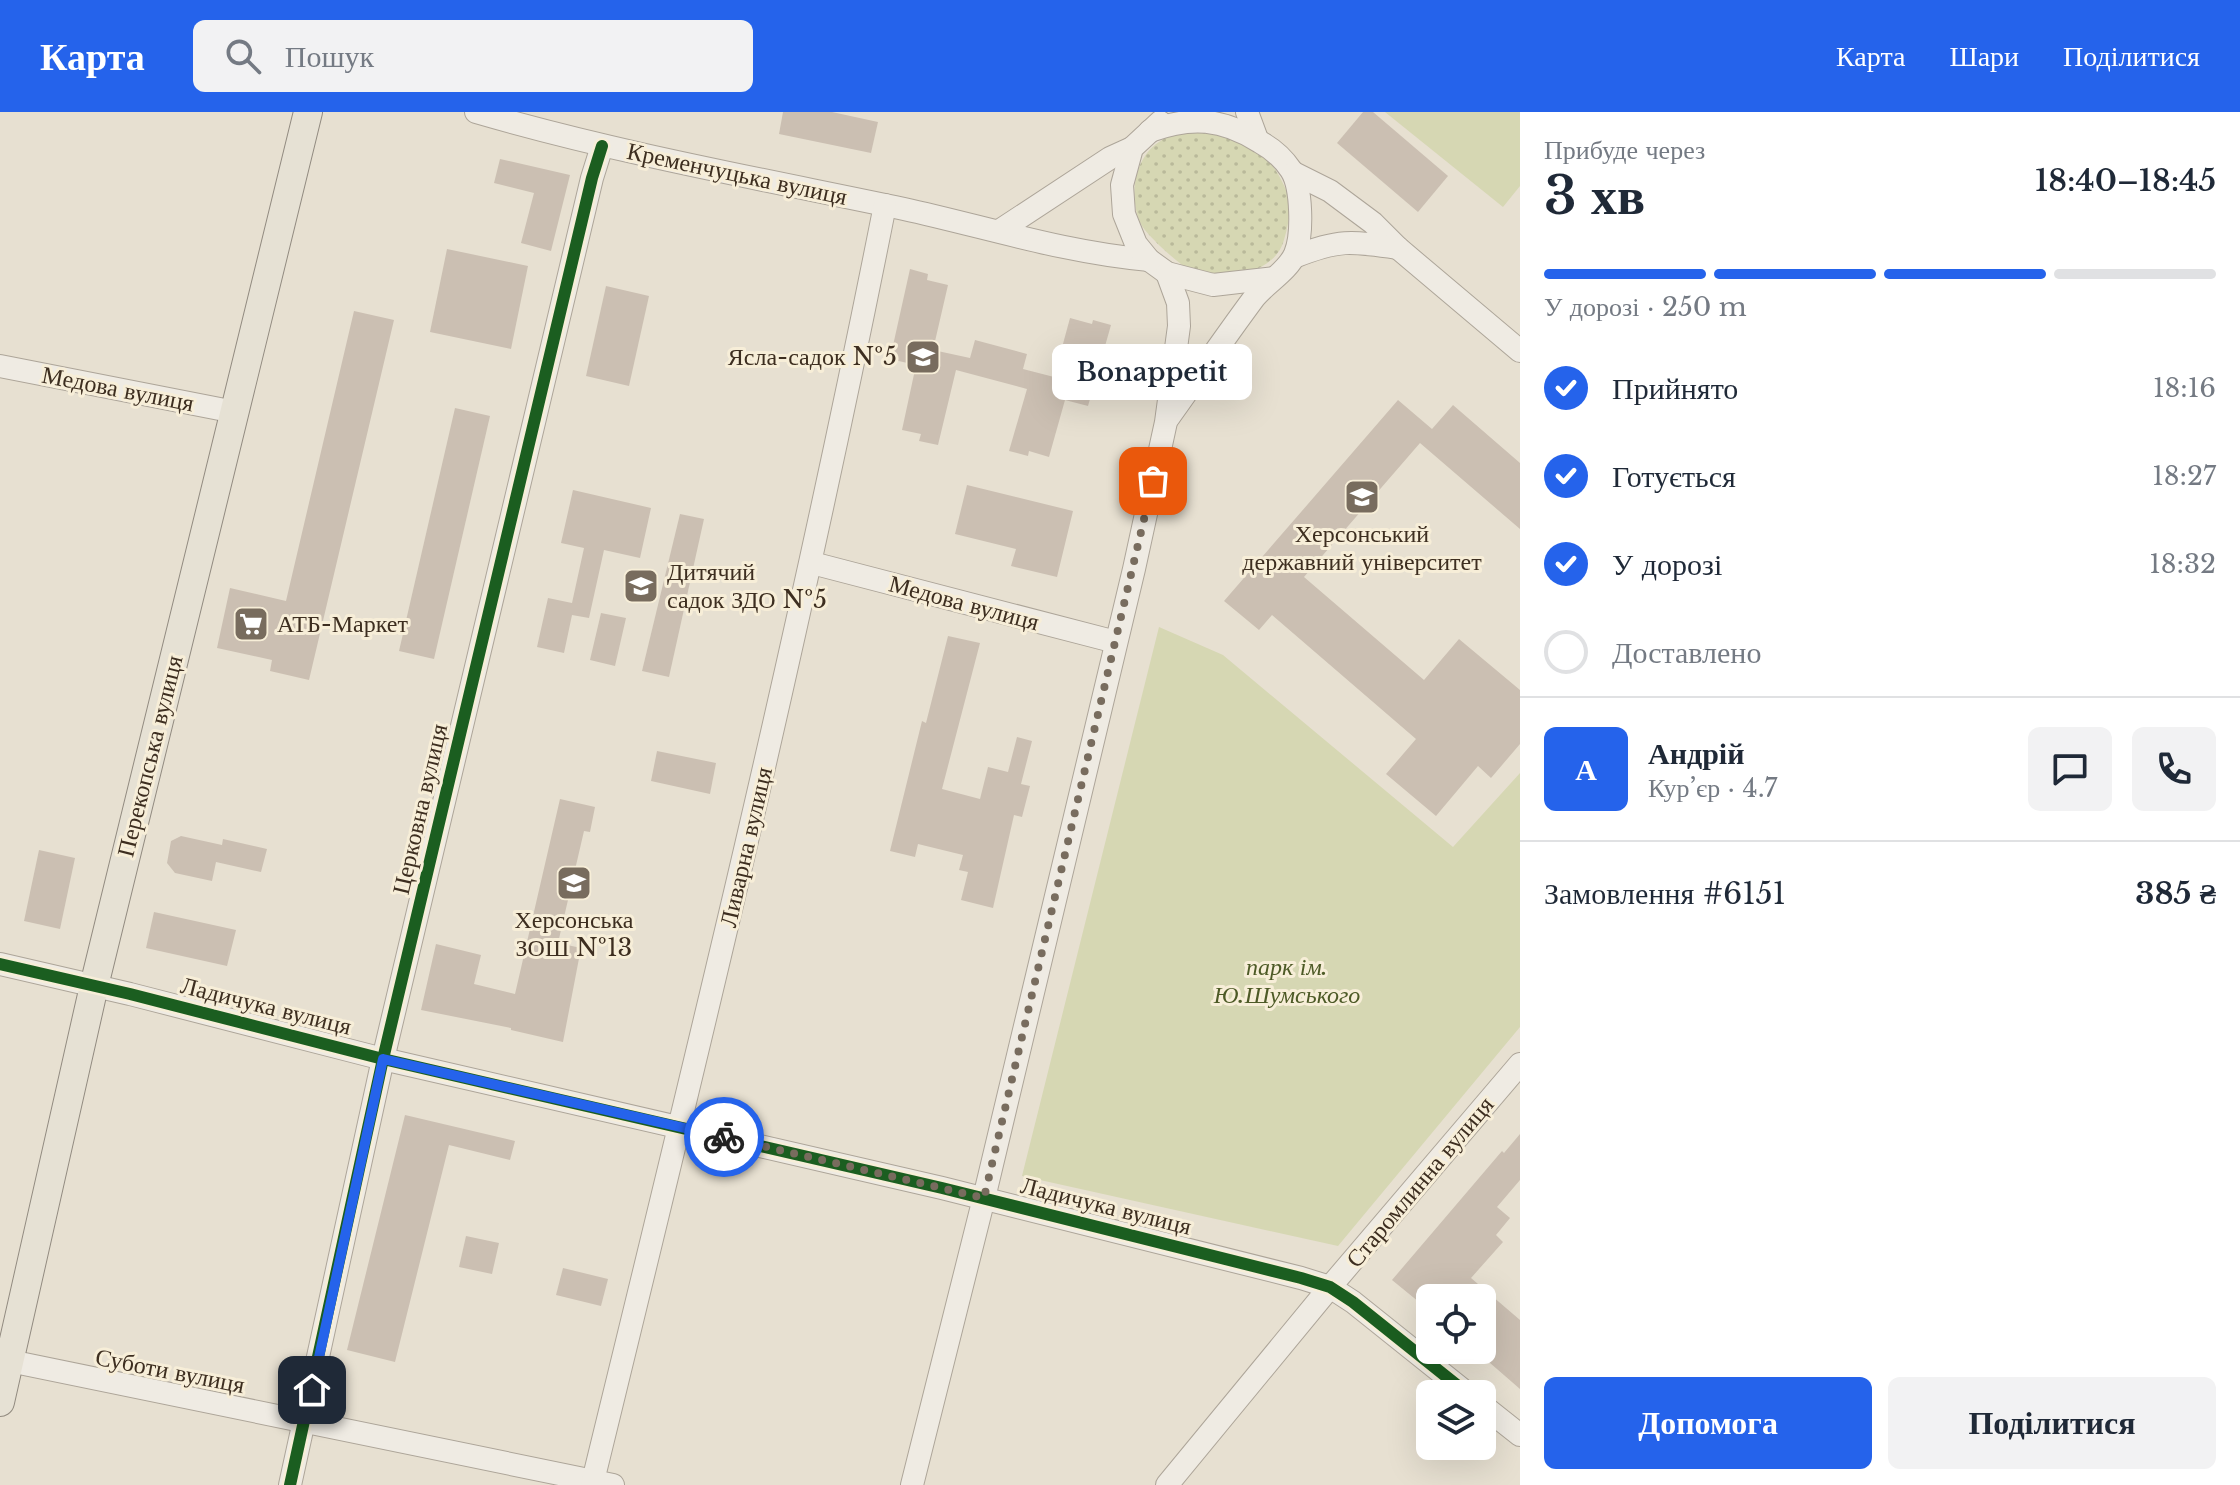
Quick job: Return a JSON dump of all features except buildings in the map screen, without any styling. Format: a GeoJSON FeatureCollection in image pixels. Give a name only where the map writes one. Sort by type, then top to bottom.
{"type":"FeatureCollection","features":[{"type":"Feature","properties":{"kind":"main road","name":"Перекопська вулиця"},"geometry":{"type":"LineString","coordinates":[[0,1402],[5,1360],[94,986],[308,112]]}},
{"type":"Feature","properties":{"kind":"street","name":"Кременчуцька вулиця"},"geometry":{"type":"LineString","coordinates":[[476,112],[602,146],[885,205],[1158,267]]}},
{"type":"Feature","properties":{"kind":"street"},"geometry":{"type":"LineString","coordinates":[[999,231],[1110,158],[1132,148],[1171,112]]}},
{"type":"Feature","properties":{"kind":"street"},"geometry":{"type":"LineString","coordinates":[[1247,112],[1257,139]]}},
{"type":"Feature","properties":{"kind":"street"},"geometry":{"type":"LineString","coordinates":[[1150,131],[1174,122],[1206,120],[1257,139],[1277,153],[1294,173],[1330,191],[1373,223],[1398,248],[1520,351]]}},
{"type":"Feature","properties":{"kind":"street","name":"Церковна вулиця"},"geometry":{"type":"LineString","coordinates":[[290,1485],[383,1059],[602,146]]}},
{"type":"Feature","properties":{"kind":"street"},"geometry":{"type":"LineString","coordinates":[[912,1485],[984,1198],[1166,422],[1179,326],[1178,303],[1158,267],[1136,244],[1124,214],[1122,185],[1132,148]]}},
{"type":"Feature","properties":{"kind":"street"},"geometry":{"type":"LineString","coordinates":[[1294,173],[1301,218],[1294,257]]}},
{"type":"Feature","properties":{"kind":"street","name":"Ливарна вулиця"},"geometry":{"type":"LineString","coordinates":[[600,1483],[679,1127],[812,563],[885,205]]}},
{"type":"Feature","properties":{"kind":"street"},"geometry":{"type":"LineString","coordinates":[[1166,422],[1256,295],[1294,257],[1318,247],[1348,241],[1398,248]]}},
{"type":"Feature","properties":{"kind":"street"},"geometry":{"type":"LineString","coordinates":[[1158,267],[1213,285],[1274,278]]}},
{"type":"Feature","properties":{"kind":"street","name":"Медова вулиця"},"geometry":{"type":"LineString","coordinates":[[0,366],[235,412]]}},
{"type":"Feature","properties":{"kind":"street","name":"Медова вулиця"},"geometry":{"type":"LineString","coordinates":[[812,563],[1116,642]]}},
{"type":"Feature","properties":{"kind":"street","name":"Ладичука вулиця"},"geometry":{"type":"LineString","coordinates":[[0,964],[383,1059],[984,1198],[1330,1287],[1450,1380]]}},
{"type":"Feature","properties":{"kind":"street","name":"Старомлинна вулиця"},"geometry":{"type":"LineString","coordinates":[[1167,1485],[1520,1064]]}},
{"type":"Feature","properties":{"kind":"street","name":"Суботи вулиця"},"geometry":{"type":"LineString","coordinates":[[5,1360],[600,1483]]}},
{"type":"Feature","properties":{"kind":"street"},"geometry":{"type":"LineString","coordinates":[[1496,1416],[1520,1435]]}},
{"type":"Feature","properties":{"kind":"green space"},"geometry":{"type":"Polygon","coordinates":[[[1385,112],[1520,112],[1520,186],[1503,207],[1385,112]]]}},
{"type":"Feature","properties":{"kind":"green space"},"geometry":{"type":"Polygon","coordinates":[[[1196,125],[1238,140],[1261,153],[1286,190],[1289,210],[1283,243],[1268,263],[1244,274],[1216,276],[1192,271],[1158,244],[1138,218],[1135,181],[1145,156],[1162,140],[1196,125]]]}},
{"type":"Feature","properties":{"kind":"green space","name":"парк ім. Ю.Шумського"},"geometry":{"type":"Polygon","coordinates":[[[1159,627],[1223,655],[1453,847],[1520,773],[1520,1027],[1338,1246],[1022,1176],[1159,627]]]}},
{"type":"Feature","properties":{"kind":"cycle path"},"geometry":{"type":"LineString","coordinates":[[290,1485],[383,1059],[602,146]]}},
{"type":"Feature","properties":{"kind":"cycle path"},"geometry":{"type":"LineString","coordinates":[[0,964],[383,1059],[942,1188],[1301,1278],[1330,1287],[1353,1302],[1450,1380]]}},
{"type":"Feature","properties":{"kind":"way so far"},"geometry":{"type":"LineString","coordinates":[[724,1137],[984,1198],[1153,481]]}},
{"type":"Feature","properties":{"kind":"place","name":"Ясла-садок №5"},"geometry":{"type":"Point","coordinates":[923,357]}},
{"type":"Feature","properties":{"kind":"place","name":"Bonappetit"},"geometry":{"type":"Point","coordinates":[1153,481]}},
{"type":"Feature","properties":{"kind":"place","name":"Херсонський державний університет"},"geometry":{"type":"Point","coordinates":[1362,497]}},
{"type":"Feature","properties":{"kind":"place","name":"Дитячий садок ЗДО №5"},"geometry":{"type":"Point","coordinates":[641,586]}},
{"type":"Feature","properties":{"kind":"place","name":"АТБ-Маркет"},"geometry":{"type":"Point","coordinates":[251,624]}},
{"type":"Feature","properties":{"kind":"place","name":"Херсонська ЗОШ №13"},"geometry":{"type":"Point","coordinates":[574,883]}},
{"type":"Feature","properties":{"kind":"route"},"geometry":{"type":"LineString","coordinates":[[312,1390],[383,1059],[724,1137]]}}]}
